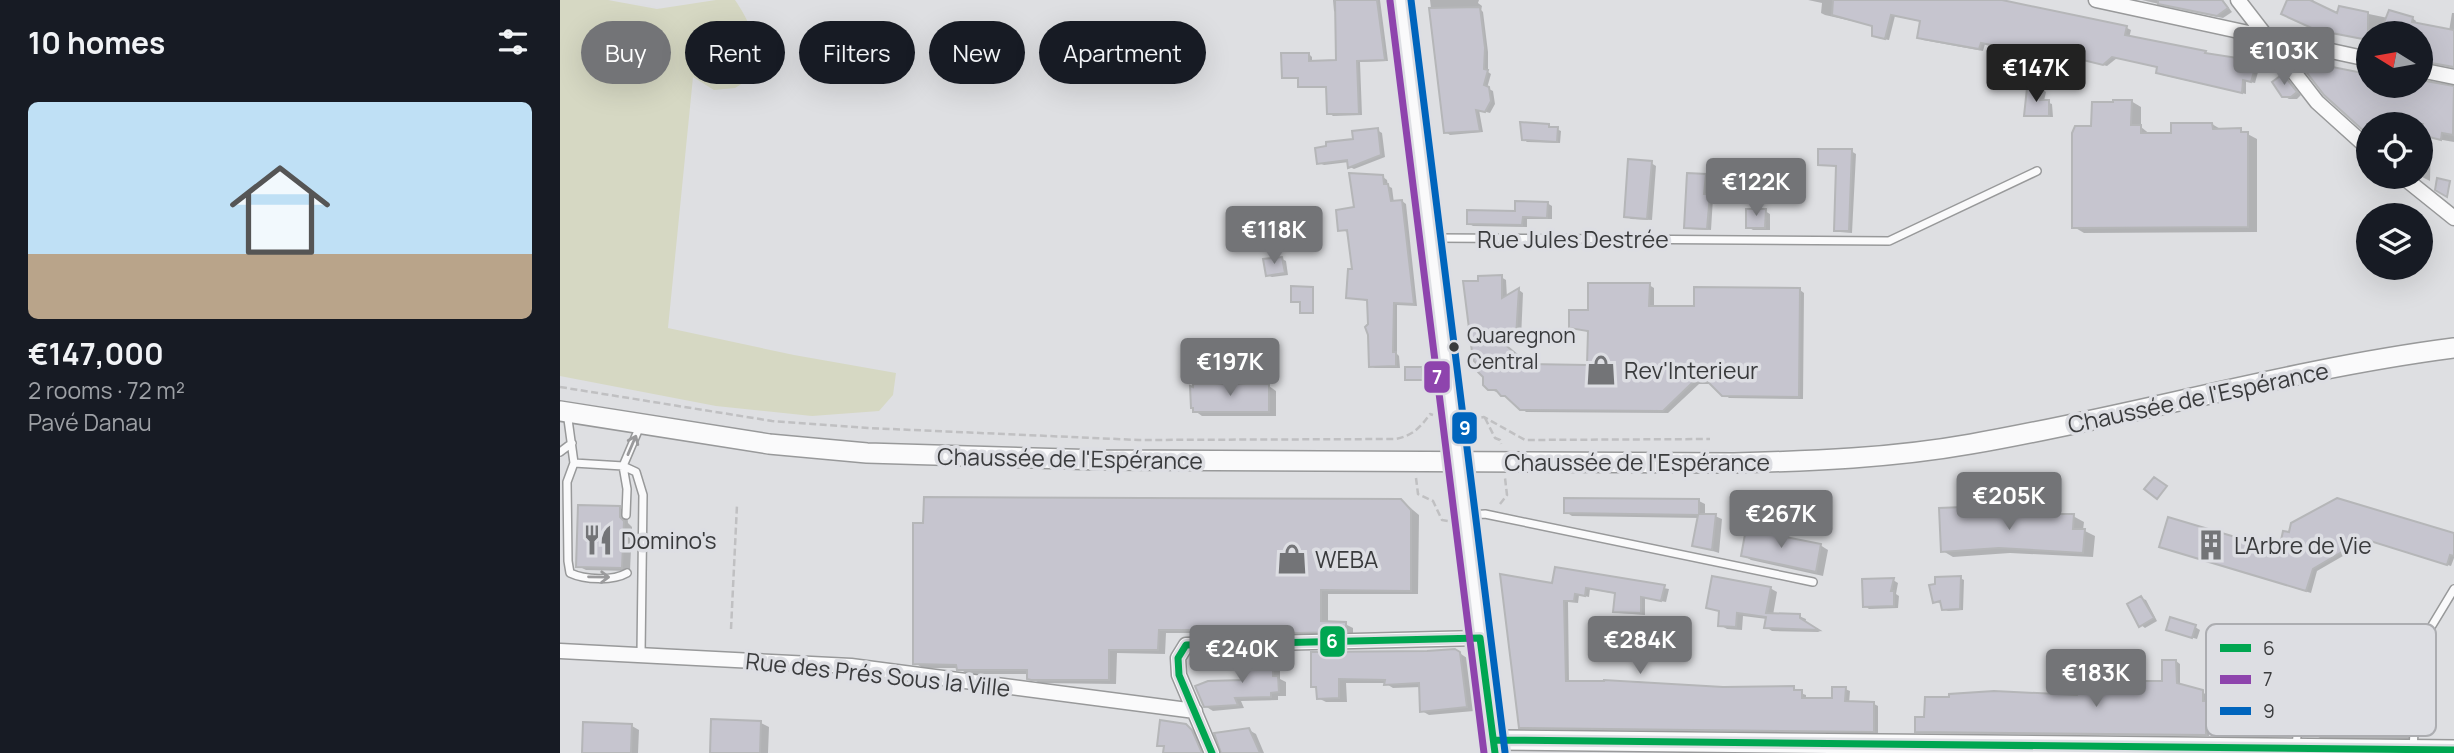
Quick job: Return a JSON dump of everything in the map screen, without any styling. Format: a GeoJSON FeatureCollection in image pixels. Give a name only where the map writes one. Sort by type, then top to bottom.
{"type":"FeatureCollection","features":[{"type":"Feature","properties":{"kind":"main road"},"geometry":{"type":"LineString","coordinates":[[1400,0],[1494,746],[2454,750]]}},
{"type":"Feature","properties":{"kind":"main road","name":"Chaussée de l'Espérance"},"geometry":{"type":"LineString","coordinates":[[563,411],[769,444],[867,453],[1101,460],[1734,463],[1863,458],[1972,444],[2376,360],[2454,348]]}},
{"type":"Feature","properties":{"kind":"street"},"geometry":{"type":"LineString","coordinates":[[2096,0],[2356,57]]}},
{"type":"Feature","properties":{"kind":"street"},"geometry":{"type":"LineString","coordinates":[[2238,0],[2316,102],[2356,137]]}},
{"type":"Feature","properties":{"kind":"street"},"geometry":{"type":"LineString","coordinates":[[2433,73],[2454,77]]}},
{"type":"Feature","properties":{"kind":"street"},"geometry":{"type":"LineString","coordinates":[[2418,189],[2454,218]]}},
{"type":"Feature","properties":{"kind":"street"},"geometry":{"type":"LineString","coordinates":[[1212,753],[1180,675],[1178,658],[1186,646],[1480,638]]}},
{"type":"Feature","properties":{"kind":"street","name":"Rue des Prés Sous la Ville"},"geometry":{"type":"LineString","coordinates":[[560,651],[851,666],[1195,711]]}},
{"type":"Feature","properties":{"kind":"lane","name":"Rue Jules Destrée"},"geometry":{"type":"LineString","coordinates":[[1430,238],[1889,241],[2037,171]]}},
{"type":"Feature","properties":{"kind":"lane"},"geometry":{"type":"LineString","coordinates":[[563,411],[572,443],[574,463],[567,482],[570,573],[578,577],[619,578],[627,573]]}},
{"type":"Feature","properties":{"kind":"lane"},"geometry":{"type":"LineString","coordinates":[[626,515],[627,489],[623,466],[641,424]]}},
{"type":"Feature","properties":{"kind":"lane"},"geometry":{"type":"LineString","coordinates":[[560,452],[572,443]]}},
{"type":"Feature","properties":{"kind":"lane"},"geometry":{"type":"LineString","coordinates":[[574,463],[623,466],[636,472],[643,495],[641,654]]}},
{"type":"Feature","properties":{"kind":"lane"},"geometry":{"type":"LineString","coordinates":[[1465,519],[1485,514],[1814,582]]}},
{"type":"Feature","properties":{"kind":"lane"},"geometry":{"type":"LineString","coordinates":[[2433,624],[2454,589]]}},
{"type":"Feature","properties":{"kind":"lane"},"geometry":{"type":"LineString","coordinates":[[2413,749],[2414,736]]}},
{"type":"Feature","properties":{"kind":"path"},"geometry":{"type":"LineString","coordinates":[[560,387],[772,421],[1139,440],[1395,439],[1408,436],[1421,427],[1430,414],[1474,419],[1484,417],[1525,440],[1710,439]]}},
{"type":"Feature","properties":{"kind":"path"},"geometry":{"type":"LineString","coordinates":[[1413,462],[1418,494],[1433,501],[1442,520],[1465,519]]}},
{"type":"Feature","properties":{"kind":"path"},"geometry":{"type":"LineString","coordinates":[[731,628],[737,505]]}},
{"type":"Feature","properties":{"kind":"green space"},"geometry":{"type":"Polygon","coordinates":[[[560,0],[608,0],[657,9],[716,0],[735,0],[747,21],[685,21],[685,84],[692,84],[668,328],[896,373],[893,395],[879,411],[812,416],[716,406],[560,376],[560,0]]]}},
{"type":"Feature","properties":{"kind":"green space"},"geometry":{"type":"Polygon","coordinates":[[[704,84],[741,84],[735,88],[714,90],[704,84]]]}},
{"type":"Feature","properties":{"kind":"building"},"geometry":{"type":"Polygon","coordinates":[[[1335,0],[1377,0],[1385,60],[1357,61],[1359,114],[1327,114],[1326,87],[1298,87],[1298,78],[1282,78],[1281,53],[1309,53],[1309,61],[1336,60],[1335,0]]]}},
{"type":"Feature","properties":{"kind":"building"},"geometry":{"type":"Polygon","coordinates":[[[1833,0],[2002,0],[2127,26],[2125,35],[2206,51],[2205,53],[2257,61],[2251,82],[2243,80],[2242,93],[2156,73],[2157,67],[2112,57],[2103,65],[2079,59],[2079,63],[1981,43],[1979,49],[1917,38],[1920,21],[1891,15],[1885,39],[1872,36],[1872,26],[1832,15],[1833,0]]]}},
{"type":"Feature","properties":{"kind":"building"},"geometry":{"type":"Polygon","coordinates":[[[2158,0],[2222,0],[2228,8],[2217,16],[2158,4],[2158,0]]]}},
{"type":"Feature","properties":{"kind":"building"},"geometry":{"type":"Polygon","coordinates":[[[2287,0],[2310,0],[2337,13],[2339,6],[2368,12],[2368,21],[2356,21],[2356,38],[2316,30],[2281,14],[2287,0]]]}},
{"type":"Feature","properties":{"kind":"building"},"geometry":{"type":"Polygon","coordinates":[[[1480,7],[1485,48],[1484,69],[1488,70],[1484,85],[1489,87],[1491,101],[1485,112],[1476,110],[1480,131],[1444,133],[1429,8],[1480,7]]]}},
{"type":"Feature","properties":{"kind":"building"},"geometry":{"type":"Polygon","coordinates":[[[2389,10],[2413,17],[2412,21],[2385,21],[2389,10]]]}},
{"type":"Feature","properties":{"kind":"building"},"geometry":{"type":"Polygon","coordinates":[[[2433,26],[2454,30],[2454,67],[2433,63],[2433,26]]]}},
{"type":"Feature","properties":{"kind":"building"},"geometry":{"type":"Polygon","coordinates":[[[2297,60],[2356,72],[2356,98],[2433,98],[2433,82],[2454,86],[2453,135],[2442,133],[2441,140],[2433,138],[2433,112],[2356,112],[2356,124],[2324,95],[2297,60]]]}},
{"type":"Feature","properties":{"kind":"building"},"geometry":{"type":"Polygon","coordinates":[[[2283,74],[2297,92],[2291,97],[2282,97],[2272,82],[2283,74]]]}},
{"type":"Feature","properties":{"kind":"building"},"geometry":{"type":"Polygon","coordinates":[[[2027,88],[2043,88],[2040,100],[2049,100],[2049,116],[2024,116],[2027,88]]]}},
{"type":"Feature","properties":{"kind":"building"},"geometry":{"type":"Polygon","coordinates":[[[2132,100],[2131,125],[2141,125],[2141,133],[2171,133],[2171,123],[2212,123],[2213,129],[2241,128],[2241,132],[2248,132],[2248,227],[2072,228],[2072,133],[2075,126],[2091,126],[2092,102],[2132,100]]]}},
{"type":"Feature","properties":{"kind":"building"},"geometry":{"type":"Polygon","coordinates":[[[1520,122],[1558,127],[1557,142],[1522,140],[1520,122]]]}},
{"type":"Feature","properties":{"kind":"building"},"geometry":{"type":"Polygon","coordinates":[[[1378,128],[1381,155],[1348,168],[1347,160],[1317,164],[1315,148],[1326,146],[1326,142],[1353,139],[1352,131],[1378,128]]]}},
{"type":"Feature","properties":{"kind":"building"},"geometry":{"type":"Polygon","coordinates":[[[1818,149],[1852,149],[1849,231],[1834,231],[1836,166],[1818,165],[1818,149]]]}},
{"type":"Feature","properties":{"kind":"building"},"geometry":{"type":"Polygon","coordinates":[[[1628,159],[1652,161],[1647,219],[1624,217],[1628,159]]]}},
{"type":"Feature","properties":{"kind":"building"},"geometry":{"type":"Polygon","coordinates":[[[1349,173],[1383,175],[1384,184],[1388,184],[1391,201],[1402,200],[1414,304],[1394,303],[1393,352],[1396,352],[1396,366],[1369,367],[1368,335],[1365,327],[1368,324],[1367,300],[1346,298],[1348,269],[1352,269],[1347,230],[1338,231],[1336,210],[1354,207],[1349,173]]]}},
{"type":"Feature","properties":{"kind":"building"},"geometry":{"type":"Polygon","coordinates":[[[1687,173],[1706,174],[1704,194],[1710,194],[1707,229],[1684,228],[1687,173]]]}},
{"type":"Feature","properties":{"kind":"building"},"geometry":{"type":"Polygon","coordinates":[[[2437,178],[2450,181],[2447,197],[2435,190],[2437,178]]]}},
{"type":"Feature","properties":{"kind":"building"},"geometry":{"type":"Polygon","coordinates":[[[1515,201],[1548,202],[1547,218],[1523,217],[1522,225],[1467,224],[1467,210],[1515,211],[1515,201]]]}},
{"type":"Feature","properties":{"kind":"building"},"geometry":{"type":"Polygon","coordinates":[[[1746,209],[1766,209],[1765,228],[1746,228],[1746,209]]]}},
{"type":"Feature","properties":{"kind":"building"},"geometry":{"type":"Polygon","coordinates":[[[1282,257],[1285,273],[1266,276],[1263,259],[1282,257]]]}},
{"type":"Feature","properties":{"kind":"building"},"geometry":{"type":"Polygon","coordinates":[[[1502,275],[1502,298],[1519,288],[1516,337],[1496,337],[1528,364],[1587,365],[1588,331],[1569,328],[1569,310],[1588,310],[1588,283],[1650,283],[1649,306],[1694,306],[1694,287],[1800,288],[1799,397],[1722,396],[1708,382],[1693,382],[1663,411],[1520,410],[1505,396],[1501,396],[1496,390],[1488,390],[1483,385],[1483,377],[1478,372],[1472,352],[1463,281],[1478,281],[1478,276],[1502,275]]]}},
{"type":"Feature","properties":{"kind":"building"},"geometry":{"type":"Polygon","coordinates":[[[1291,286],[1313,287],[1313,313],[1300,313],[1300,302],[1291,302],[1291,286]]]}},
{"type":"Feature","properties":{"kind":"building"},"geometry":{"type":"Polygon","coordinates":[[[1405,367],[1422,367],[1423,380],[1405,380],[1405,367]]]}},
{"type":"Feature","properties":{"kind":"building"},"geometry":{"type":"Polygon","coordinates":[[[1193,384],[1269,384],[1269,412],[1193,412],[1190,386],[1193,387],[1193,384]]]}},
{"type":"Feature","properties":{"kind":"building"},"geometry":{"type":"Polygon","coordinates":[[[2154,477],[2167,486],[2157,499],[2144,489],[2154,477]]]}},
{"type":"Feature","properties":{"kind":"building"},"geometry":{"type":"Polygon","coordinates":[[[924,497],[1401,499],[1411,510],[1411,591],[1321,590],[1321,621],[1346,622],[1346,632],[1252,634],[1227,630],[1159,630],[1158,650],[1109,650],[1109,680],[1031,680],[1027,679],[1027,670],[957,670],[956,665],[913,664],[913,523],[923,523],[924,497]]]}},
{"type":"Feature","properties":{"kind":"building"},"geometry":{"type":"Polygon","coordinates":[[[1564,498],[1699,499],[1699,514],[1716,514],[1712,550],[1692,546],[1698,515],[1564,513],[1564,498]]]}},
{"type":"Feature","properties":{"kind":"building","name":"L'Arbre de Vie"},"geometry":{"type":"Polygon","coordinates":[[[2337,498],[2454,533],[2454,556],[2450,555],[2447,565],[2364,539],[2313,569],[2306,591],[2159,547],[2168,517],[2279,550],[2283,531],[2289,532],[2291,523],[2337,498]]]}},
{"type":"Feature","properties":{"kind":"building"},"geometry":{"type":"Polygon","coordinates":[[[578,505],[620,506],[620,517],[624,521],[622,568],[576,567],[578,505]]]}},
{"type":"Feature","properties":{"kind":"building"},"geometry":{"type":"Polygon","coordinates":[[[1963,507],[1963,514],[2074,514],[2073,529],[2085,529],[2083,553],[1999,548],[1941,552],[1939,508],[1963,507]]]}},
{"type":"Feature","properties":{"kind":"building"},"geometry":{"type":"Polygon","coordinates":[[[1746,529],[1821,544],[1816,572],[1741,556],[1746,529]]]}},
{"type":"Feature","properties":{"kind":"building"},"geometry":{"type":"Polygon","coordinates":[[[1555,567],[1665,585],[1661,601],[1641,597],[1641,613],[1613,612],[1615,593],[1586,588],[1585,596],[1575,594],[1574,601],[1564,601],[1566,681],[1604,680],[1723,687],[1794,686],[1794,690],[1802,690],[1802,698],[1832,698],[1832,687],[1846,687],[1845,701],[1874,702],[1874,732],[1519,728],[1500,574],[1552,583],[1555,567]]]}},
{"type":"Feature","properties":{"kind":"building"},"geometry":{"type":"Polygon","coordinates":[[[1712,576],[1771,587],[1766,613],[1800,614],[1800,618],[1819,630],[1764,628],[1766,617],[1737,613],[1736,627],[1718,626],[1719,611],[1706,608],[1712,576]]]}},
{"type":"Feature","properties":{"kind":"building"},"geometry":{"type":"Polygon","coordinates":[[[1961,576],[1960,609],[1942,610],[1940,601],[1933,603],[1929,585],[1935,584],[1935,577],[1961,576]]]}},
{"type":"Feature","properties":{"kind":"building"},"geometry":{"type":"Polygon","coordinates":[[[1894,578],[1891,591],[1894,591],[1894,606],[1863,607],[1862,579],[1894,578]]]}},
{"type":"Feature","properties":{"kind":"building"},"geometry":{"type":"Polygon","coordinates":[[[2141,596],[2154,618],[2139,627],[2127,604],[2141,596]]]}},
{"type":"Feature","properties":{"kind":"building"},"geometry":{"type":"Polygon","coordinates":[[[2170,617],[2196,625],[2192,638],[2166,630],[2170,617]]]}},
{"type":"Feature","properties":{"kind":"building"},"geometry":{"type":"Polygon","coordinates":[[[1455,649],[1460,652],[1467,707],[1420,712],[1419,683],[1384,685],[1385,680],[1339,679],[1339,698],[1317,699],[1316,687],[1311,687],[1311,652],[1455,649]]]}},
{"type":"Feature","properties":{"kind":"building"},"geometry":{"type":"Polygon","coordinates":[[[1253,653],[1273,653],[1273,676],[1278,676],[1279,692],[1271,693],[1271,697],[1235,698],[1238,705],[1204,707],[1195,686],[1208,681],[1243,680],[1253,666],[1253,653]]]}},
{"type":"Feature","properties":{"kind":"building"},"geometry":{"type":"Polygon","coordinates":[[[2162,660],[2176,660],[2177,683],[2203,690],[2203,701],[2206,701],[2206,735],[1915,732],[1915,717],[1924,717],[1925,697],[1994,691],[2077,695],[2079,688],[2090,689],[2091,683],[2102,681],[2162,681],[2162,660]]]}},
{"type":"Feature","properties":{"kind":"building"},"geometry":{"type":"Polygon","coordinates":[[[711,719],[761,721],[760,753],[710,753],[711,719]]]}},
{"type":"Feature","properties":{"kind":"building"},"geometry":{"type":"Polygon","coordinates":[[[1160,720],[1186,724],[1192,730],[1202,753],[1163,753],[1164,746],[1157,746],[1160,720]]]}},
{"type":"Feature","properties":{"kind":"building"},"geometry":{"type":"Polygon","coordinates":[[[583,722],[632,724],[631,753],[582,753],[583,722]]]}},
{"type":"Feature","properties":{"kind":"building"},"geometry":{"type":"Polygon","coordinates":[[[1249,728],[1260,753],[1221,753],[1214,733],[1249,728]]]}},
{"type":"Feature","properties":{"kind":"transit line","name":"9"},"geometry":{"type":"LineString","coordinates":[[1411,0],[1505,752]]}},
{"type":"Feature","properties":{"kind":"transit line","name":"7"},"geometry":{"type":"LineString","coordinates":[[1390,1],[1484,753]]}},
{"type":"Feature","properties":{"kind":"transit line","name":"6"},"geometry":{"type":"LineString","coordinates":[[1212,753],[1179,675],[1178,658],[1186,645],[1480,638],[1495,753]]}},
{"type":"Feature","properties":{"kind":"transit line","name":"6"},"geometry":{"type":"LineString","coordinates":[[1494,740],[2454,750]]}},
{"type":"Feature","properties":{"kind":"place","name":"Quaregnon Central"},"geometry":{"type":"Point","coordinates":[1454,347]}},
{"type":"Feature","properties":{"kind":"place","name":"Rev'Interieur"},"geometry":{"type":"Point","coordinates":[1601,370]}},
{"type":"Feature","properties":{"kind":"place","name":"Domino's"},"geometry":{"type":"Point","coordinates":[598,540]}},
{"type":"Feature","properties":{"kind":"place","name":"L'Arbre de Vie"},"geometry":{"type":"Point","coordinates":[2211,545]}},
{"type":"Feature","properties":{"kind":"place","name":"WEBA"},"geometry":{"type":"Point","coordinates":[1292,559]}}]}
